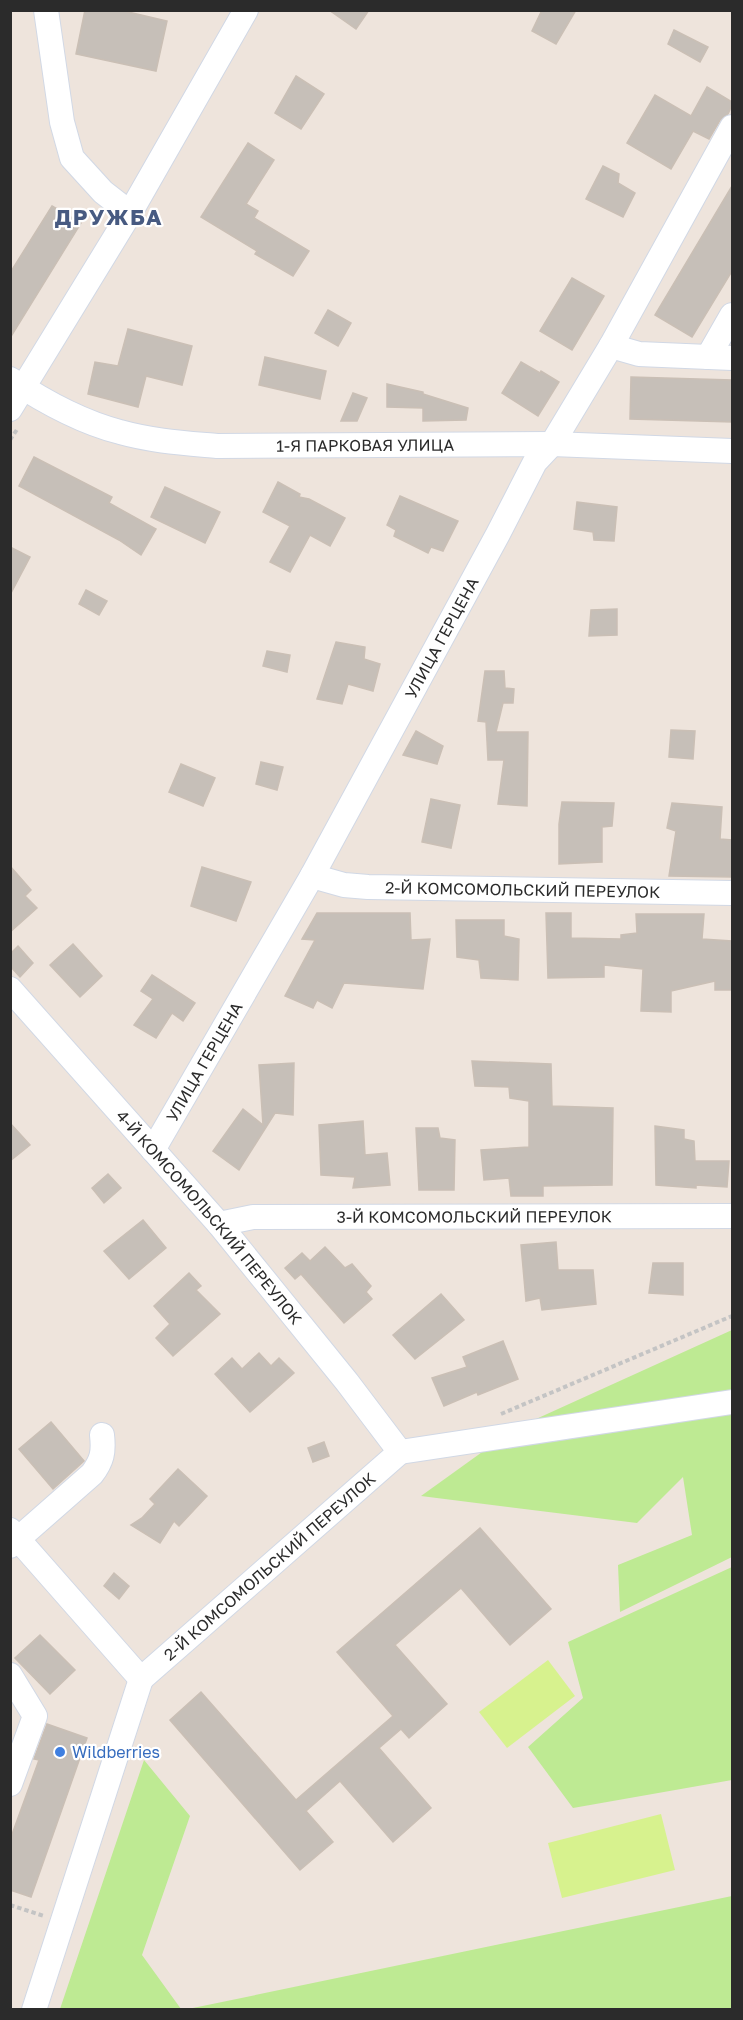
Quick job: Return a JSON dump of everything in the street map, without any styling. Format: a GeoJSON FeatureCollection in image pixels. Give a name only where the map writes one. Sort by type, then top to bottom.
{"type":"FeatureCollection","features":[{"type":"Feature","properties":{"kind":"street"},"geometry":{"type":"LineString","coordinates":[[46,10],[62,122],[72,158],[103,192],[130,213]]}},
{"type":"Feature","properties":{"kind":"street"},"geometry":{"type":"LineString","coordinates":[[10,409],[17,383],[130,213],[246,10]]}},
{"type":"Feature","properties":{"kind":"street","name":"УЛИЦА ГЕРЦЕНА"},"geometry":{"type":"LineString","coordinates":[[153,1150],[312,876],[535,462],[552,444],[611,346],[732,127]]}},
{"type":"Feature","properties":{"kind":"street"},"geometry":{"type":"LineString","coordinates":[[708,357],[732,315]]}},
{"type":"Feature","properties":{"kind":"street"},"geometry":{"type":"LineString","coordinates":[[611,346],[639,354],[732,358]]}},
{"type":"Feature","properties":{"kind":"street","name":"1-Я ПАРКОВАЯ УЛИЦА"},"geometry":{"type":"LineString","coordinates":[[17,383],[37,397],[88,421],[119,432],[164,441],[217,446],[552,444],[732,451]]}},
{"type":"Feature","properties":{"kind":"street","name":"2-Й КОМСОМОЛЬСКИЙ ПЕРЕУЛОК"},"geometry":{"type":"LineString","coordinates":[[312,876],[344,885],[368,887],[732,893]]}},
{"type":"Feature","properties":{"kind":"street","name":"4-Й КОМСОМОЛЬСКИЙ ПЕРЕУЛОК"},"geometry":{"type":"LineString","coordinates":[[10,989],[219,1224],[347,1382],[400,1452]]}},
{"type":"Feature","properties":{"kind":"street","name":"3-Й КОМСОМОЛЬСКИЙ ПЕРЕУЛОК"},"geometry":{"type":"LineString","coordinates":[[219,1224],[253,1217],[732,1216]]}},
{"type":"Feature","properties":{"kind":"street"},"geometry":{"type":"LineString","coordinates":[[400,1452],[732,1402]]}},
{"type":"Feature","properties":{"kind":"street"},"geometry":{"type":"LineString","coordinates":[[34,2010],[63,1923],[139,1720],[141,1679],[13,1538],[92,1474],[101,1462],[104,1449],[102,1436]]}},
{"type":"Feature","properties":{"kind":"street","name":"2-Й КОМСОМОЛЬСКИЙ ПЕРЕУЛОК"},"geometry":{"type":"LineString","coordinates":[[141,1679],[400,1452]]}},
{"type":"Feature","properties":{"kind":"street"},"geometry":{"type":"LineString","coordinates":[[10,1675],[35,1716],[10,1784]]}},
{"type":"Feature","properties":{"kind":"path"},"geometry":{"type":"LineString","coordinates":[[496,1416],[732,1316]]}},
{"type":"Feature","properties":{"kind":"path"},"geometry":{"type":"LineString","coordinates":[[10,1905],[63,1923]]}},
{"type":"Feature","properties":{"kind":"green space"},"geometry":{"type":"Polygon","coordinates":[[[732,1330],[732,1557],[620,1612],[618,1565],[692,1535],[683,1477],[637,1523],[421,1496],[514,1429],[732,1330]]]}},
{"type":"Feature","properties":{"kind":"green space"},"geometry":{"type":"Polygon","coordinates":[[[732,1567],[732,1780],[573,1808],[528,1747],[583,1698],[568,1642],[732,1567]]]}},
{"type":"Feature","properties":{"kind":"green space"},"geometry":{"type":"Polygon","coordinates":[[[548,1660],[575,1696],[507,1748],[479,1712],[548,1660]]]}},
{"type":"Feature","properties":{"kind":"green space"},"geometry":{"type":"Polygon","coordinates":[[[144,1760],[190,1816],[142,1955],[181,2009],[60,2009],[144,1760]]]}},
{"type":"Feature","properties":{"kind":"green space"},"geometry":{"type":"Polygon","coordinates":[[[661,1814],[675,1870],[562,1898],[548,1843],[661,1814]]]}},
{"type":"Feature","properties":{"kind":"green space"},"geometry":{"type":"Polygon","coordinates":[[[732,1896],[732,2009],[188,2009],[732,1896]]]}},
{"type":"Feature","properties":{"kind":"building"},"geometry":{"type":"Polygon","coordinates":[[[85,10],[120,10],[167,21],[156,71],[76,54],[85,10]]]}},
{"type":"Feature","properties":{"kind":"building"},"geometry":{"type":"Polygon","coordinates":[[[329,10],[369,10],[356,29],[329,10]]]}},
{"type":"Feature","properties":{"kind":"building"},"geometry":{"type":"Polygon","coordinates":[[[542,10],[576,10],[556,44],[532,31],[542,10]]]}},
{"type":"Feature","properties":{"kind":"building"},"geometry":{"type":"Polygon","coordinates":[[[674,30],[708,47],[700,62],[668,44],[674,30]]]}},
{"type":"Feature","properties":{"kind":"building"},"geometry":{"type":"Polygon","coordinates":[[[296,76],[324,94],[301,129],[275,113],[296,76]]]}},
{"type":"Feature","properties":{"kind":"building"},"geometry":{"type":"Polygon","coordinates":[[[707,87],[732,102],[732,105],[709,139],[693,131],[671,169],[627,143],[655,95],[691,116],[707,87]]]}},
{"type":"Feature","properties":{"kind":"building"},"geometry":{"type":"Polygon","coordinates":[[[248,143],[274,160],[246,204],[258,211],[254,218],[309,251],[293,276],[255,254],[257,251],[201,217],[248,143]]]}},
{"type":"Feature","properties":{"kind":"building"},"geometry":{"type":"Polygon","coordinates":[[[603,166],[619,174],[618,183],[635,193],[623,217],[586,199],[603,166]]]}},
{"type":"Feature","properties":{"kind":"building"},"geometry":{"type":"Polygon","coordinates":[[[732,186],[732,271],[692,337],[655,315],[732,186]]]}},
{"type":"Feature","properties":{"kind":"building"},"geometry":{"type":"Polygon","coordinates":[[[52,206],[81,223],[10,338],[10,273],[52,206]]]}},
{"type":"Feature","properties":{"kind":"building"},"geometry":{"type":"Polygon","coordinates":[[[572,278],[604,296],[572,350],[540,331],[572,278]]]}},
{"type":"Feature","properties":{"kind":"building"},"geometry":{"type":"Polygon","coordinates":[[[328,310],[351,323],[338,346],[315,333],[328,310]]]}},
{"type":"Feature","properties":{"kind":"building"},"geometry":{"type":"Polygon","coordinates":[[[128,329],[192,346],[182,385],[146,376],[138,407],[88,394],[95,362],[118,366],[128,329]]]}},
{"type":"Feature","properties":{"kind":"building"},"geometry":{"type":"Polygon","coordinates":[[[265,357],[326,371],[320,399],[259,385],[265,357]]]}},
{"type":"Feature","properties":{"kind":"building"},"geometry":{"type":"Polygon","coordinates":[[[521,362],[559,382],[538,416],[502,393],[521,362]]]}},
{"type":"Feature","properties":{"kind":"building"},"geometry":{"type":"Polygon","coordinates":[[[631,377],[732,380],[732,422],[630,419],[631,377]]]}},
{"type":"Feature","properties":{"kind":"building"},"geometry":{"type":"Polygon","coordinates":[[[387,384],[423,392],[423,394],[468,408],[466,420],[423,421],[423,408],[387,407],[387,384]]]}},
{"type":"Feature","properties":{"kind":"building"},"geometry":{"type":"Polygon","coordinates":[[[353,393],[367,398],[357,421],[341,421],[353,393]]]}},
{"type":"Feature","properties":{"kind":"building"},"geometry":{"type":"Polygon","coordinates":[[[34,457],[112,497],[109,503],[156,529],[141,555],[119,540],[19,486],[34,457]]]}},
{"type":"Feature","properties":{"kind":"building"},"geometry":{"type":"Polygon","coordinates":[[[278,482],[300,494],[299,497],[309,499],[345,518],[330,546],[310,535],[290,572],[270,562],[290,526],[263,512],[278,482]]]}},
{"type":"Feature","properties":{"kind":"building"},"geometry":{"type":"Polygon","coordinates":[[[165,487],[220,512],[205,543],[151,517],[165,487]]]}},
{"type":"Feature","properties":{"kind":"building"},"geometry":{"type":"Polygon","coordinates":[[[400,496],[458,521],[443,551],[431,547],[428,553],[394,536],[396,530],[387,525],[400,496]]]}},
{"type":"Feature","properties":{"kind":"building"},"geometry":{"type":"Polygon","coordinates":[[[577,502],[617,507],[614,541],[594,540],[593,532],[574,529],[577,502]]]}},
{"type":"Feature","properties":{"kind":"building"},"geometry":{"type":"Polygon","coordinates":[[[10,547],[30,557],[10,595],[10,547]]]}},
{"type":"Feature","properties":{"kind":"building"},"geometry":{"type":"Polygon","coordinates":[[[86,590],[107,601],[99,615],[79,604],[86,590]]]}},
{"type":"Feature","properties":{"kind":"building"},"geometry":{"type":"Polygon","coordinates":[[[617,609],[617,635],[589,636],[591,610],[617,609]]]}},
{"type":"Feature","properties":{"kind":"building"},"geometry":{"type":"Polygon","coordinates":[[[336,642],[365,647],[364,659],[380,664],[373,691],[348,684],[342,704],[317,699],[336,642]]]}},
{"type":"Feature","properties":{"kind":"building"},"geometry":{"type":"Polygon","coordinates":[[[267,651],[290,655],[287,672],[263,666],[267,651]]]}},
{"type":"Feature","properties":{"kind":"building"},"geometry":{"type":"Polygon","coordinates":[[[485,671],[504,671],[505,688],[514,689],[513,703],[503,703],[496,732],[528,732],[527,806],[498,804],[504,760],[488,760],[486,722],[478,721],[485,671]]]}},
{"type":"Feature","properties":{"kind":"building"},"geometry":{"type":"Polygon","coordinates":[[[671,730],[695,731],[693,759],[669,757],[671,730]]]}},
{"type":"Feature","properties":{"kind":"building"},"geometry":{"type":"Polygon","coordinates":[[[416,731],[443,746],[437,764],[403,755],[416,731]]]}},
{"type":"Feature","properties":{"kind":"building"},"geometry":{"type":"Polygon","coordinates":[[[261,762],[283,767],[277,790],[256,784],[261,762]]]}},
{"type":"Feature","properties":{"kind":"building"},"geometry":{"type":"Polygon","coordinates":[[[181,764],[215,778],[203,806],[169,792],[181,764]]]}},
{"type":"Feature","properties":{"kind":"building"},"geometry":{"type":"Polygon","coordinates":[[[431,799],[460,805],[451,848],[422,842],[431,799]]]}},
{"type":"Feature","properties":{"kind":"building"},"geometry":{"type":"Polygon","coordinates":[[[562,802],[614,803],[612,826],[602,827],[602,862],[559,864],[559,824],[562,802]]]}},
{"type":"Feature","properties":{"kind":"building"},"geometry":{"type":"Polygon","coordinates":[[[672,803],[722,807],[720,839],[732,840],[732,877],[669,876],[676,831],[667,828],[672,803]]]}},
{"type":"Feature","properties":{"kind":"building"},"geometry":{"type":"Polygon","coordinates":[[[10,866],[31,890],[25,896],[37,908],[10,932],[10,866]]]}},
{"type":"Feature","properties":{"kind":"building"},"geometry":{"type":"Polygon","coordinates":[[[202,867],[251,882],[236,921],[191,906],[202,867]]]}},
{"type":"Feature","properties":{"kind":"building"},"geometry":{"type":"Polygon","coordinates":[[[317,913],[410,913],[411,940],[430,939],[423,989],[344,983],[332,1008],[317,1000],[313,1008],[285,996],[315,940],[302,939],[317,913]]]}},
{"type":"Feature","properties":{"kind":"building"},"geometry":{"type":"Polygon","coordinates":[[[546,913],[571,913],[571,938],[621,939],[621,935],[637,933],[636,914],[704,914],[702,939],[732,941],[732,990],[715,990],[715,981],[671,991],[671,1012],[641,1011],[643,969],[604,965],[604,977],[548,978],[546,913]]]}},
{"type":"Feature","properties":{"kind":"building"},"geometry":{"type":"Polygon","coordinates":[[[456,920],[504,920],[504,936],[519,939],[518,980],[481,978],[479,960],[457,957],[456,920]]]}},
{"type":"Feature","properties":{"kind":"building"},"geometry":{"type":"Polygon","coordinates":[[[73,944],[102,976],[80,997],[50,965],[73,944]]]}},
{"type":"Feature","properties":{"kind":"building"},"geometry":{"type":"Polygon","coordinates":[[[18,946],[33,963],[20,977],[10,966],[10,954],[18,946]]]}},
{"type":"Feature","properties":{"kind":"building"},"geometry":{"type":"Polygon","coordinates":[[[152,975],[195,1003],[183,1021],[172,1013],[156,1038],[134,1025],[153,999],[141,991],[152,975]]]}},
{"type":"Feature","properties":{"kind":"building"},"geometry":{"type":"Polygon","coordinates":[[[472,1061],[551,1064],[552,1106],[613,1108],[612,1185],[543,1186],[543,1196],[511,1196],[509,1178],[484,1180],[481,1150],[529,1147],[529,1101],[510,1098],[509,1087],[475,1086],[472,1061]]]}},
{"type":"Feature","properties":{"kind":"building"},"geometry":{"type":"Polygon","coordinates":[[[294,1063],[293,1115],[275,1113],[239,1170],[213,1151],[243,1109],[263,1125],[259,1065],[294,1063]]]}},
{"type":"Feature","properties":{"kind":"building"},"geometry":{"type":"Polygon","coordinates":[[[363,1121],[365,1155],[387,1153],[390,1185],[353,1188],[355,1177],[321,1175],[319,1125],[363,1121]]]}},
{"type":"Feature","properties":{"kind":"building"},"geometry":{"type":"Polygon","coordinates":[[[10,1123],[30,1145],[10,1161],[10,1123]]]}},
{"type":"Feature","properties":{"kind":"building"},"geometry":{"type":"Polygon","coordinates":[[[655,1126],[684,1130],[684,1139],[694,1141],[695,1161],[729,1161],[727,1187],[696,1185],[696,1188],[656,1185],[655,1126]]]}},
{"type":"Feature","properties":{"kind":"building"},"geometry":{"type":"Polygon","coordinates":[[[416,1128],[438,1128],[440,1138],[455,1140],[454,1190],[419,1190],[416,1128]]]}},
{"type":"Feature","properties":{"kind":"building"},"geometry":{"type":"Polygon","coordinates":[[[108,1174],[121,1188],[104,1203],[92,1188],[108,1174]]]}},
{"type":"Feature","properties":{"kind":"building"},"geometry":{"type":"Polygon","coordinates":[[[143,1220],[166,1248],[129,1279],[104,1251],[143,1220]]]}},
{"type":"Feature","properties":{"kind":"building"},"geometry":{"type":"Polygon","coordinates":[[[556,1242],[558,1270],[593,1270],[596,1304],[542,1310],[540,1298],[526,1301],[521,1245],[556,1242]]]}},
{"type":"Feature","properties":{"kind":"building"},"geometry":{"type":"Polygon","coordinates":[[[325,1247],[345,1268],[352,1264],[371,1286],[366,1292],[372,1299],[344,1323],[301,1274],[295,1279],[285,1268],[302,1253],[310,1261],[325,1247]]]}},
{"type":"Feature","properties":{"kind":"building"},"geometry":{"type":"Polygon","coordinates":[[[653,1263],[683,1263],[683,1295],[649,1293],[653,1263]]]}},
{"type":"Feature","properties":{"kind":"building"},"geometry":{"type":"Polygon","coordinates":[[[189,1273],[201,1286],[196,1290],[220,1314],[173,1356],[156,1338],[170,1324],[154,1306],[189,1273]]]}},
{"type":"Feature","properties":{"kind":"building"},"geometry":{"type":"Polygon","coordinates":[[[441,1294],[464,1320],[415,1359],[393,1335],[441,1294]]]}},
{"type":"Feature","properties":{"kind":"building"},"geometry":{"type":"Polygon","coordinates":[[[503,1341],[518,1379],[478,1395],[477,1392],[444,1406],[432,1378],[467,1367],[463,1357],[503,1341]]]}},
{"type":"Feature","properties":{"kind":"building"},"geometry":{"type":"Polygon","coordinates":[[[259,1353],[271,1366],[279,1358],[294,1373],[250,1412],[215,1374],[232,1358],[242,1369],[259,1353]]]}},
{"type":"Feature","properties":{"kind":"building"},"geometry":{"type":"Polygon","coordinates":[[[51,1422],[84,1461],[53,1489],[19,1449],[51,1422]]]}},
{"type":"Feature","properties":{"kind":"building"},"geometry":{"type":"Polygon","coordinates":[[[324,1442],[329,1456],[313,1462],[308,1448],[324,1442]]]}},
{"type":"Feature","properties":{"kind":"building"},"geometry":{"type":"Polygon","coordinates":[[[178,1469],[207,1496],[179,1526],[174,1521],[160,1543],[131,1525],[142,1518],[155,1504],[150,1499],[178,1469]]]}},
{"type":"Feature","properties":{"kind":"building"},"geometry":{"type":"Polygon","coordinates":[[[480,1528],[551,1609],[510,1645],[461,1588],[395,1645],[447,1704],[409,1738],[401,1729],[379,1748],[431,1808],[393,1842],[340,1781],[306,1811],[333,1842],[300,1870],[170,1720],[201,1692],[296,1800],[393,1716],[337,1652],[480,1528]]]}},
{"type":"Feature","properties":{"kind":"building"},"geometry":{"type":"Polygon","coordinates":[[[114,1573],[129,1586],[119,1599],[104,1586],[114,1573]]]}},
{"type":"Feature","properties":{"kind":"building"},"geometry":{"type":"Polygon","coordinates":[[[40,1635],[75,1670],[50,1694],[15,1658],[40,1635]]]}},
{"type":"Feature","properties":{"kind":"building"},"geometry":{"type":"Polygon","coordinates":[[[47,1724],[87,1738],[31,1897],[10,1890],[10,1840],[39,1760],[34,1759],[47,1724]]]}},
{"type":"Feature","properties":{"kind":"place","name":"Wildberries"},"geometry":{"type":"Point","coordinates":[60,1752]}},
{"type":"Feature","properties":{"kind":"district","name":"ДРУЖБА"},"geometry":{"type":"Point","coordinates":[109,216]}}]}
